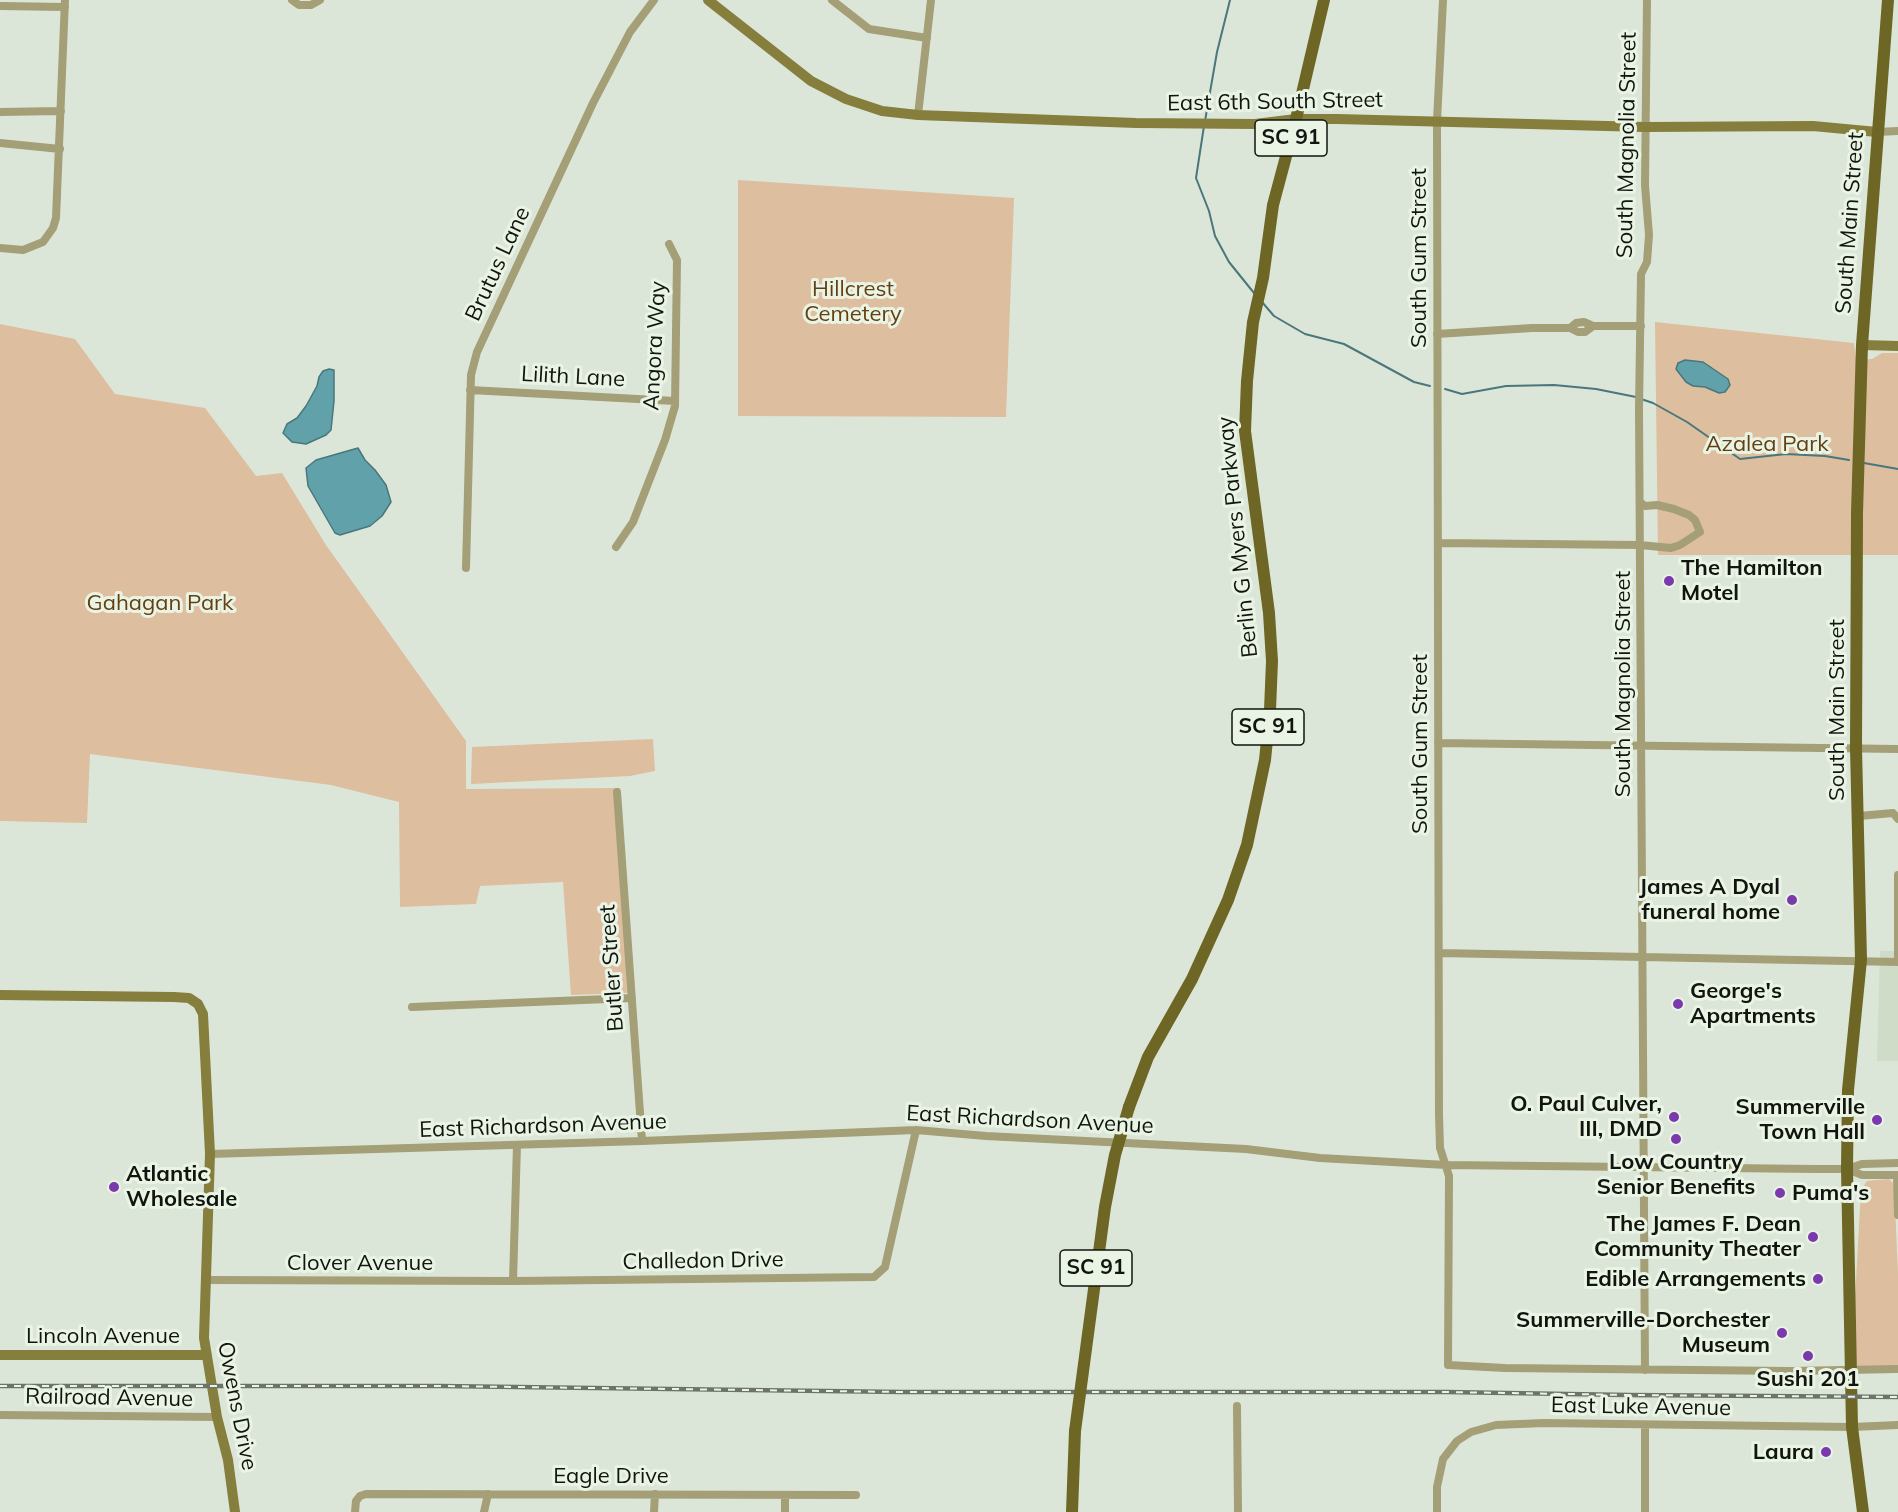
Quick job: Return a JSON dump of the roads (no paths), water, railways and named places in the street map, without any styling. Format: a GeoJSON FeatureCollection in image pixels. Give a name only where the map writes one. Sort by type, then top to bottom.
{"type":"FeatureCollection","features":[{"type":"Feature","properties":{"kind":"main road","name":"Berlin G Myers Parkway"},"geometry":{"type":"LineString","coordinates":[[1072,1512],[1075,1431],[1105,1207],[1115,1155],[1129,1107],[1148,1057],[1192,979],[1228,900],[1246,845],[1265,760],[1270,710],[1271,637],[1245,431],[1253,322],[1263,278],[1273,205],[1296,119],[1323,0]]}},
{"type":"Feature","properties":{"kind":"main road","name":"South Main Street"},"geometry":{"type":"LineString","coordinates":[[1863,1512],[1852,1427],[1847,1169],[1848,1090],[1861,960],[1856,748],[1857,513],[1862,345],[1888,0]]}},
{"type":"Feature","properties":{"kind":"street"},"geometry":{"type":"LineString","coordinates":[[292,0],[299,5],[311,5],[320,0]]}},
{"type":"Feature","properties":{"kind":"street","name":"Brutus Lane"},"geometry":{"type":"LineString","coordinates":[[466,568],[470,390],[477,352],[593,104],[630,32],[654,0]]}},
{"type":"Feature","properties":{"kind":"street","name":"East 6th South Street"},"geometry":{"type":"LineString","coordinates":[[708,0],[811,81],[846,99],[882,111],[918,115],[1223,124],[1255,124],[1296,119],[1645,127],[1813,126],[1877,132]]}},
{"type":"Feature","properties":{"kind":"street"},"geometry":{"type":"LineString","coordinates":[[832,0],[869,28],[927,38]]}},
{"type":"Feature","properties":{"kind":"street"},"geometry":{"type":"LineString","coordinates":[[918,115],[931,0]]}},
{"type":"Feature","properties":{"kind":"street","name":"South Gum Street"},"geometry":{"type":"LineString","coordinates":[[1443,0],[1437,121],[1438,953],[1440,1148],[1449,1176],[1448,1365],[1483,1368],[1645,1370]]}},
{"type":"Feature","properties":{"kind":"street","name":"South Magnolia Street"},"geometry":{"type":"LineString","coordinates":[[1645,1370],[1640,387],[1641,274],[1647,262],[1649,235],[1645,185],[1647,0]]}},
{"type":"Feature","properties":{"kind":"street"},"geometry":{"type":"LineString","coordinates":[[0,6],[65,4],[56,218],[53,228],[43,242],[34,247],[0,248]]}},
{"type":"Feature","properties":{"kind":"street"},"geometry":{"type":"LineString","coordinates":[[0,112],[62,111]]}},
{"type":"Feature","properties":{"kind":"street"},"geometry":{"type":"LineString","coordinates":[[1877,132],[1898,131]]}},
{"type":"Feature","properties":{"kind":"street"},"geometry":{"type":"LineString","coordinates":[[0,143],[60,148]]}},
{"type":"Feature","properties":{"kind":"street","name":"Angora Way"},"geometry":{"type":"LineString","coordinates":[[616,547],[633,522],[665,440],[675,401],[677,260],[669,244]]}},
{"type":"Feature","properties":{"kind":"street"},"geometry":{"type":"LineString","coordinates":[[1437,334],[1532,328],[1570,328],[1578,332],[1585,332],[1593,326],[1641,326]]}},
{"type":"Feature","properties":{"kind":"street"},"geometry":{"type":"LineString","coordinates":[[1862,345],[1898,345]]}},
{"type":"Feature","properties":{"kind":"street","name":"Lilith Lane"},"geometry":{"type":"LineString","coordinates":[[470,390],[675,401]]}},
{"type":"Feature","properties":{"kind":"street"},"geometry":{"type":"LineString","coordinates":[[1438,543],[1640,545],[1671,548],[1700,532],[1695,519],[1689,515],[1674,509],[1645,506],[1640,502]]}},
{"type":"Feature","properties":{"kind":"street"},"geometry":{"type":"LineString","coordinates":[[1438,743],[1898,749]]}},
{"type":"Feature","properties":{"kind":"street","name":"Butler Street"},"geometry":{"type":"LineString","coordinates":[[617,792],[642,1141]]}},
{"type":"Feature","properties":{"kind":"street"},"geometry":{"type":"LineString","coordinates":[[1858,816],[1893,813],[1898,819]]}},
{"type":"Feature","properties":{"kind":"street"},"geometry":{"type":"LineString","coordinates":[[1438,953],[1898,962],[1898,875]]}},
{"type":"Feature","properties":{"kind":"street","name":"Owens Drive"},"geometry":{"type":"LineString","coordinates":[[0,994],[189,998],[198,1004],[203,1014],[210,1154],[205,1355],[228,1460],[235,1512]]}},
{"type":"Feature","properties":{"kind":"street"},"geometry":{"type":"LineString","coordinates":[[412,1007],[632,998]]}},
{"type":"Feature","properties":{"kind":"street","name":"East Richardson Avenue"},"geometry":{"type":"LineString","coordinates":[[210,1154],[916,1130],[986,1136],[1246,1149],[1320,1158],[1446,1165],[1847,1169]]}},
{"type":"Feature","properties":{"kind":"street","name":"Challedon Drive"},"geometry":{"type":"LineString","coordinates":[[513,1281],[874,1277],[885,1267],[916,1130]]}},
{"type":"Feature","properties":{"kind":"street"},"geometry":{"type":"LineString","coordinates":[[513,1281],[517,1145]]}},
{"type":"Feature","properties":{"kind":"street"},"geometry":{"type":"LineString","coordinates":[[1847,1169],[1862,1164],[1898,1163]]}},
{"type":"Feature","properties":{"kind":"street"},"geometry":{"type":"LineString","coordinates":[[1847,1169],[1862,1175],[1898,1175],[1898,1215]]}},
{"type":"Feature","properties":{"kind":"street","name":"Clover Avenue"},"geometry":{"type":"LineString","coordinates":[[207,1280],[513,1281]]}},
{"type":"Feature","properties":{"kind":"street"},"geometry":{"type":"LineString","coordinates":[[174,1356],[189,1350],[204,1338]]}},
{"type":"Feature","properties":{"kind":"street","name":"Lincoln Avenue"},"geometry":{"type":"LineString","coordinates":[[0,1355],[205,1355]]}},
{"type":"Feature","properties":{"kind":"street"},"geometry":{"type":"LineString","coordinates":[[1645,1370],[1898,1369]]}},
{"type":"Feature","properties":{"kind":"street"},"geometry":{"type":"LineString","coordinates":[[1237,1406],[1238,1512]]}},
{"type":"Feature","properties":{"kind":"street","name":"Railroad Avenue"},"geometry":{"type":"LineString","coordinates":[[0,1415],[217,1417]]}},
{"type":"Feature","properties":{"kind":"street","name":"East Luke Avenue"},"geometry":{"type":"LineString","coordinates":[[1437,1512],[1437,1487],[1443,1459],[1457,1441],[1470,1432],[1496,1425],[1544,1423],[1852,1427],[1898,1425]]}},
{"type":"Feature","properties":{"kind":"street"},"geometry":{"type":"LineString","coordinates":[[1645,1425],[1646,1512]]}},
{"type":"Feature","properties":{"kind":"street","name":"Eagle Drive"},"geometry":{"type":"LineString","coordinates":[[355,1512],[356,1501],[360,1496],[366,1494],[855,1495]]}},
{"type":"Feature","properties":{"kind":"street"},"geometry":{"type":"LineString","coordinates":[[484,1512],[488,1494]]}},
{"type":"Feature","properties":{"kind":"street"},"geometry":{"type":"LineString","coordinates":[[654,1512],[655,1494]]}},
{"type":"Feature","properties":{"kind":"street"},"geometry":{"type":"LineString","coordinates":[[784,1512],[785,1495]]}},
{"type":"Feature","properties":{"kind":"water"},"geometry":{"type":"Polygon","coordinates":[[[1685,360],[1703,362],[1728,379],[1730,385],[1725,392],[1719,393],[1705,387],[1693,386],[1686,382],[1676,369],[1678,363],[1685,360]]]}},
{"type":"Feature","properties":{"kind":"water"},"geometry":{"type":"Polygon","coordinates":[[[334,370],[331,430],[326,435],[306,444],[292,442],[283,433],[287,424],[297,418],[317,386],[319,377],[323,371],[334,370]]]}},
{"type":"Feature","properties":{"kind":"water"},"geometry":{"type":"Polygon","coordinates":[[[358,448],[386,485],[391,502],[382,516],[370,526],[340,535],[335,533],[308,486],[306,468],[316,460],[358,448]]]}},
{"type":"Feature","properties":{"kind":"waterway"},"geometry":{"type":"LineString","coordinates":[[1205,121],[1217,52],[1230,0]]}},
{"type":"Feature","properties":{"kind":"waterway"},"geometry":{"type":"LineString","coordinates":[[1204,126],[1196,178],[1209,211],[1215,236],[1229,262],[1254,293]]}},
{"type":"Feature","properties":{"kind":"waterway"},"geometry":{"type":"LineString","coordinates":[[1262,302],[1274,316],[1305,334],[1344,344],[1414,382],[1430,386]]}},
{"type":"Feature","properties":{"kind":"waterway"},"geometry":{"type":"LineString","coordinates":[[1445,389],[1462,394],[1506,386],[1554,385],[1596,389],[1636,397]]}},
{"type":"Feature","properties":{"kind":"waterway"},"geometry":{"type":"LineString","coordinates":[[1641,399],[1687,422],[1740,459],[1786,454],[1849,460]]}},
{"type":"Feature","properties":{"kind":"waterway"},"geometry":{"type":"LineString","coordinates":[[1864,463],[1898,469]]}},
{"type":"Feature","properties":{"kind":"railway"},"geometry":{"type":"LineString","coordinates":[[0,1386],[440,1386],[901,1392],[1446,1392],[1898,1397]]}},
{"type":"Feature","properties":{"kind":"place","name":"The Hamilton Motel"},"geometry":{"type":"Point","coordinates":[1669,581]}},
{"type":"Feature","properties":{"kind":"place","name":"James A Dyal funeral home"},"geometry":{"type":"Point","coordinates":[1792,900]}},
{"type":"Feature","properties":{"kind":"place","name":"George's Apartments"},"geometry":{"type":"Point","coordinates":[1678,1004]}},
{"type":"Feature","properties":{"kind":"place","name":"O. Paul Culver, III, DMD"},"geometry":{"type":"Point","coordinates":[1674,1117]}},
{"type":"Feature","properties":{"kind":"place","name":"Summerville Town Hall"},"geometry":{"type":"Point","coordinates":[1877,1120]}},
{"type":"Feature","properties":{"kind":"place","name":"Low Country Senior Benefits"},"geometry":{"type":"Point","coordinates":[1676,1139]}},
{"type":"Feature","properties":{"kind":"place","name":"Atlantic Wholesale"},"geometry":{"type":"Point","coordinates":[114,1187]}},
{"type":"Feature","properties":{"kind":"place","name":"Puma's"},"geometry":{"type":"Point","coordinates":[1780,1193]}},
{"type":"Feature","properties":{"kind":"place","name":"The James F. Dean Community Theater"},"geometry":{"type":"Point","coordinates":[1813,1237]}},
{"type":"Feature","properties":{"kind":"place","name":"Edible Arrangements"},"geometry":{"type":"Point","coordinates":[1818,1279]}},
{"type":"Feature","properties":{"kind":"place","name":"Summerville-Dorchester Museum"},"geometry":{"type":"Point","coordinates":[1782,1333]}},
{"type":"Feature","properties":{"kind":"place","name":"Sushi 201"},"geometry":{"type":"Point","coordinates":[1808,1356]}},
{"type":"Feature","properties":{"kind":"place","name":"Laura"},"geometry":{"type":"Point","coordinates":[1826,1452]}},
{"type":"Feature","properties":{"kind":"park label","name":"Hillcrest Cemetery"},"geometry":{"type":"Point","coordinates":[853,302]}},
{"type":"Feature","properties":{"kind":"park label","name":"Azalea Park"},"geometry":{"type":"Point","coordinates":[1767,444]}},
{"type":"Feature","properties":{"kind":"park label","name":"Gahagan Park"},"geometry":{"type":"Point","coordinates":[160,603]}}]}
